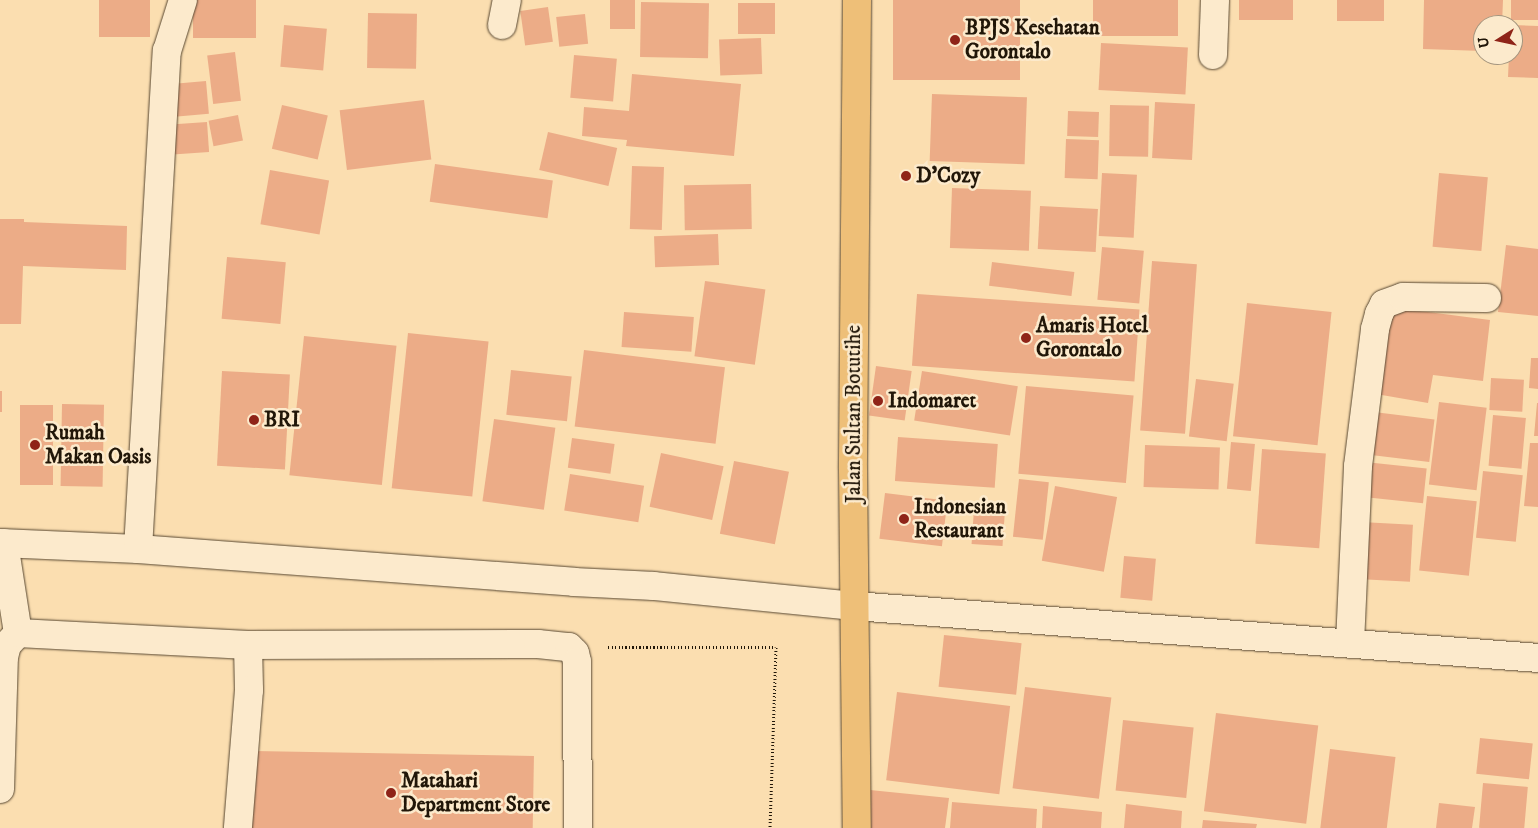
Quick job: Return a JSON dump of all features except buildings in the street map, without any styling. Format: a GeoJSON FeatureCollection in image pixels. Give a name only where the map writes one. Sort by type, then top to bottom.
{"type":"FeatureCollection","features":[{"type":"Feature","properties":{"kind":"main road","name":"Jalan Sultan Botutihe"},"geometry":{"type":"LineString","coordinates":[[857,0],[853,459],[857,828]]}},
{"type":"Feature","properties":{"kind":"street"},"geometry":{"type":"LineString","coordinates":[[138,549],[167,52],[183,0]]}},
{"type":"Feature","properties":{"kind":"street"},"geometry":{"type":"LineString","coordinates":[[1213,55],[1215,0]]}},
{"type":"Feature","properties":{"kind":"street"},"geometry":{"type":"LineString","coordinates":[[1350,643],[1358,466],[1373,338],[1379,314],[1384,304],[1403,297],[1487,298]]}},
{"type":"Feature","properties":{"kind":"street"},"geometry":{"type":"LineString","coordinates":[[18,633],[2,543],[138,549],[564,582],[654,586],[855,606],[1538,658]]}},
{"type":"Feature","properties":{"kind":"street"},"geometry":{"type":"LineString","coordinates":[[18,633],[248,645],[538,644],[569,647],[575,653],[577,662],[578,828]]}},
{"type":"Feature","properties":{"kind":"street"},"geometry":{"type":"LineString","coordinates":[[0,789],[4,657],[7,645],[18,633]]}},
{"type":"Feature","properties":{"kind":"street"},"geometry":{"type":"LineString","coordinates":[[238,828],[249,690],[248,645]]}},
{"type":"Feature","properties":{"kind":"path"},"geometry":{"type":"LineString","coordinates":[[569,647],[776,647],[770,828]]}},
{"type":"Feature","properties":{"kind":"place","name":"BPJS Kesehatan Gorontalo"},"geometry":{"type":"Point","coordinates":[955,40]}},
{"type":"Feature","properties":{"kind":"place","name":"D'Cozy"},"geometry":{"type":"Point","coordinates":[906,176]}},
{"type":"Feature","properties":{"kind":"place","name":"Amaris Hotel Gorontalo"},"geometry":{"type":"Point","coordinates":[1026,338]}},
{"type":"Feature","properties":{"kind":"place","name":"Indomaret"},"geometry":{"type":"Point","coordinates":[878,401]}},
{"type":"Feature","properties":{"kind":"place","name":"BRI"},"geometry":{"type":"Point","coordinates":[254,420]}},
{"type":"Feature","properties":{"kind":"place","name":"Rumah Makan Oasis"},"geometry":{"type":"Point","coordinates":[35,445]}},
{"type":"Feature","properties":{"kind":"place","name":"Indonesian Restaurant"},"geometry":{"type":"Point","coordinates":[904,519]}},
{"type":"Feature","properties":{"kind":"place","name":"Matahari Department Store"},"geometry":{"type":"Point","coordinates":[391,793]}}]}
